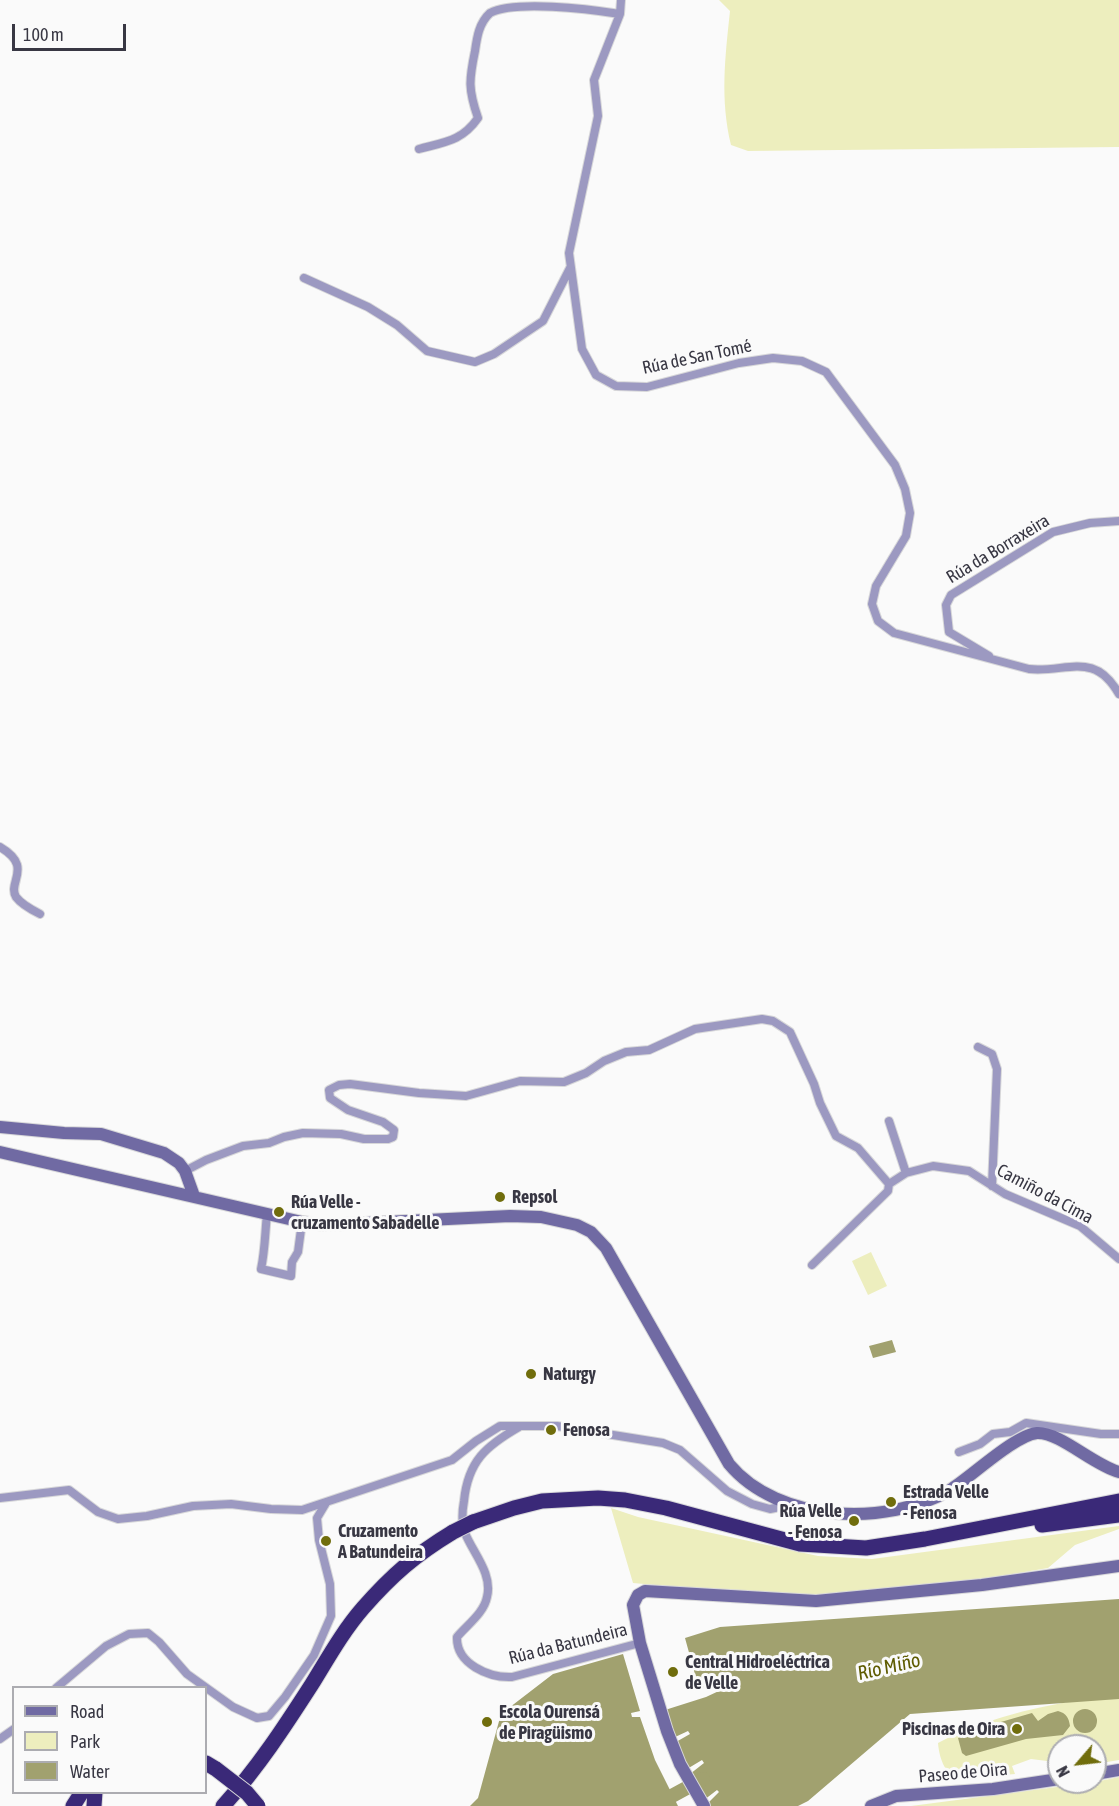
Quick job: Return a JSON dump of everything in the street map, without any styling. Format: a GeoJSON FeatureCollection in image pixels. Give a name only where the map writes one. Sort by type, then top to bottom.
{"type":"FeatureCollection","features":[{"type":"Feature","properties":{"kind":"highway"},"geometry":{"type":"LineString","coordinates":[[223,1806],[250,1776],[339,1639],[361,1610],[399,1570],[422,1551],[453,1532],[473,1522],[514,1508],[542,1502],[598,1498],[625,1500],[666,1508],[800,1544],[866,1548],[1119,1515]]}},
{"type":"Feature","properties":{"kind":"highway"},"geometry":{"type":"LineString","coordinates":[[926,1539],[1119,1501]]}},
{"type":"Feature","properties":{"kind":"highway"},"geometry":{"type":"LineString","coordinates":[[238,1806],[283,1741],[301,1710],[317,1675]]}},
{"type":"Feature","properties":{"kind":"highway"},"geometry":{"type":"LineString","coordinates":[[214,1806],[265,1754]]}},
{"type":"Feature","properties":{"kind":"highway"},"geometry":{"type":"LineString","coordinates":[[211,1766],[247,1793],[258,1806]]}},
{"type":"Feature","properties":{"kind":"highway"},"geometry":{"type":"LineString","coordinates":[[82,1798],[94,1806]]}},
{"type":"Feature","properties":{"kind":"street"},"geometry":{"type":"LineString","coordinates":[[419,149],[454,140],[469,131],[478,118],[470,95],[471,72],[479,29],[490,12],[531,0],[620,14]]}},
{"type":"Feature","properties":{"kind":"street","name":"Rúa de San Tomé"},"geometry":{"type":"LineString","coordinates":[[621,0],[620,14],[594,80],[598,117],[569,253],[582,349],[596,375],[616,386],[647,387],[739,363],[773,358],[802,361],[826,372],[895,465],[910,513],[906,536],[876,586],[872,604],[878,621],[894,633],[1029,669],[1043,671],[1082,665],[1095,668],[1104,675],[1119,694]]}},
{"type":"Feature","properties":{"kind":"street"},"geometry":{"type":"LineString","coordinates":[[304,278],[368,307],[397,326],[427,351],[474,362],[494,354],[543,321],[571,267]]}},
{"type":"Feature","properties":{"kind":"street","name":"Rúa da Borraxeira"},"geometry":{"type":"LineString","coordinates":[[997,661],[949,632],[946,605],[951,595],[1053,532],[1090,523],[1119,521]]}},
{"type":"Feature","properties":{"kind":"street"},"geometry":{"type":"LineString","coordinates":[[0,847],[15,860],[19,869],[15,896],[27,907],[40,914]]}},
{"type":"Feature","properties":{"kind":"street"},"geometry":{"type":"LineString","coordinates":[[185,1171],[243,1146],[269,1143],[303,1133],[341,1134],[364,1139],[393,1137],[394,1130],[389,1124],[348,1110],[330,1098],[329,1090],[339,1085],[350,1084],[419,1093],[466,1096],[520,1081],[564,1082],[586,1073],[604,1060],[626,1052],[649,1050],[695,1029],[762,1019],[773,1021],[790,1032],[836,1136],[858,1148],[889,1184]]}},
{"type":"Feature","properties":{"kind":"street"},"geometry":{"type":"LineString","coordinates":[[978,1047],[992,1054],[997,1069],[992,1186]]}},
{"type":"Feature","properties":{"kind":"street"},"geometry":{"type":"LineString","coordinates":[[889,1121],[906,1173]]}},
{"type":"Feature","properties":{"kind":"street"},"geometry":{"type":"LineString","coordinates":[[0,1127],[101,1134],[164,1153],[179,1163],[185,1171],[194,1196]]}},
{"type":"Feature","properties":{"kind":"street"},"geometry":{"type":"LineString","coordinates":[[0,1152],[302,1222],[340,1226],[473,1218],[541,1217],[565,1221],[591,1232],[611,1256],[726,1459],[738,1474],[755,1487],[788,1502],[827,1512],[851,1515],[917,1504],[950,1489],[1016,1442],[1040,1428]]}},
{"type":"Feature","properties":{"kind":"street","name":"Camiño da Cima"},"geometry":{"type":"LineString","coordinates":[[812,1265],[888,1191],[889,1184],[906,1173],[933,1166],[969,1171],[1005,1194],[1080,1227],[1119,1259]]}},
{"type":"Feature","properties":{"kind":"street"},"geometry":{"type":"LineString","coordinates":[[267,1214],[265,1250],[261,1269],[291,1276],[292,1262],[298,1252],[302,1222]]}},
{"type":"Feature","properties":{"kind":"street"},"geometry":{"type":"LineString","coordinates":[[959,1452],[980,1444],[993,1434],[1010,1432],[1026,1423],[1040,1428],[1119,1434]]}},
{"type":"Feature","properties":{"kind":"street"},"geometry":{"type":"LineString","coordinates":[[0,1498],[69,1490],[98,1512],[118,1519],[147,1516],[193,1506],[231,1504],[302,1510],[452,1460],[500,1426],[522,1425],[557,1426],[663,1443],[680,1450],[727,1491],[752,1504],[771,1509],[788,1502]]}},
{"type":"Feature","properties":{"kind":"street","name":"Rúa da Batundeira"},"geometry":{"type":"LineString","coordinates":[[522,1425],[495,1441],[476,1460],[465,1486],[463,1526],[483,1567],[488,1583],[488,1598],[478,1615],[456,1637],[456,1646],[461,1655],[484,1672],[512,1677],[640,1643]]}},
{"type":"Feature","properties":{"kind":"street"},"geometry":{"type":"LineString","coordinates":[[1040,1428],[1046,1434],[1059,1439],[1091,1460],[1119,1472]]}},
{"type":"Feature","properties":{"kind":"street"},"geometry":{"type":"LineString","coordinates":[[207,1688],[234,1707],[257,1718],[269,1716],[314,1655],[331,1616],[330,1584],[319,1540],[317,1518],[326,1503]]}},
{"type":"Feature","properties":{"kind":"street"},"geometry":{"type":"LineString","coordinates":[[704,1806],[680,1764],[667,1731],[640,1643],[633,1605],[638,1595],[645,1591],[657,1590],[816,1600],[982,1585],[1119,1566]]}},
{"type":"Feature","properties":{"kind":"street"},"geometry":{"type":"LineString","coordinates":[[58,1686],[106,1646],[129,1634],[148,1633],[187,1674],[204,1686]]}},
{"type":"Feature","properties":{"kind":"street","name":"Paseo de Oira"},"geometry":{"type":"LineString","coordinates":[[871,1806],[896,1796],[993,1789],[1047,1781]]}},
{"type":"Feature","properties":{"kind":"green space"},"geometry":{"type":"Polygon","coordinates":[[[719,0],[1119,0],[1119,147],[748,151],[731,145],[725,95],[725,62],[730,11],[719,0]]]}},
{"type":"Feature","properties":{"kind":"green space"},"geometry":{"type":"Polygon","coordinates":[[[871,1252],[887,1286],[868,1295],[852,1261],[871,1252]]]}},
{"type":"Feature","properties":{"kind":"green space"},"geometry":{"type":"Polygon","coordinates":[[[611,1508],[638,1517],[818,1556],[872,1559],[1119,1526],[1119,1529],[1075,1545],[1048,1568],[894,1594],[825,1600],[633,1583],[611,1508]]]}},
{"type":"Feature","properties":{"kind":"green space"},"geometry":{"type":"Polygon","coordinates":[[[1092,1698],[1119,1698],[1119,1760],[1107,1762],[1107,1734],[1047,1734],[1047,1761],[1031,1759],[1012,1766],[1015,1774],[957,1779],[943,1764],[938,1743],[993,1720],[1052,1705],[1092,1698]]]}},
{"type":"Feature","properties":{"kind":"green space"},"geometry":{"type":"Polygon","coordinates":[[[1119,1777],[1119,1806],[911,1806],[1047,1788],[1047,1794],[1107,1794],[1107,1780],[1119,1777]]]}},
{"type":"Feature","properties":{"kind":"water"},"geometry":{"type":"Polygon","coordinates":[[[892,1340],[896,1352],[873,1358],[869,1346],[892,1340]]]}},
{"type":"Feature","properties":{"kind":"water","name":"Río Miño"},"geometry":{"type":"Polygon","coordinates":[[[1119,1599],[1119,1699],[910,1714],[808,1801],[798,1806],[709,1806],[707,1804],[719,1792],[717,1790],[704,1800],[690,1774],[704,1763],[702,1760],[687,1769],[676,1742],[690,1734],[688,1731],[673,1738],[665,1710],[706,1697],[736,1683],[699,1689],[685,1638],[720,1627],[1119,1599]]]}},
{"type":"Feature","properties":{"kind":"water"},"geometry":{"type":"Polygon","coordinates":[[[623,1654],[640,1711],[631,1713],[632,1717],[640,1717],[655,1760],[678,1806],[470,1806],[478,1798],[501,1714],[553,1674],[623,1654]]]}},
{"type":"Feature","properties":{"kind":"water"},"geometry":{"type":"Polygon","coordinates":[[[1085,1709],[1093,1713],[1097,1721],[1093,1729],[1085,1733],[1077,1729],[1073,1721],[1077,1713],[1085,1709]]]}},
{"type":"Feature","properties":{"kind":"water"},"geometry":{"type":"Polygon","coordinates":[[[1058,1711],[1068,1718],[1070,1726],[1064,1734],[1047,1734],[1047,1737],[1026,1739],[966,1756],[962,1753],[958,1738],[987,1726],[1032,1713],[1038,1721],[1058,1711]]]}},
{"type":"Feature","properties":{"kind":"waterway","name":"Río Miño"},"geometry":{"type":"LineString","coordinates":[[659,1806],[670,1797],[703,1779]]}},
{"type":"Feature","properties":{"kind":"place","name":"Repsol"},"geometry":{"type":"Point","coordinates":[500,1197]}},
{"type":"Feature","properties":{"kind":"place","name":"Rúa Velle - cruzamento Sabadelle"},"geometry":{"type":"Point","coordinates":[279,1212]}},
{"type":"Feature","properties":{"kind":"place","name":"Naturgy"},"geometry":{"type":"Point","coordinates":[531,1374]}},
{"type":"Feature","properties":{"kind":"place","name":"Fenosa"},"geometry":{"type":"Point","coordinates":[551,1430]}},
{"type":"Feature","properties":{"kind":"place","name":"Estrada Velle - Fenosa"},"geometry":{"type":"Point","coordinates":[891,1502]}},
{"type":"Feature","properties":{"kind":"place","name":"Rúa Velle - Fenosa"},"geometry":{"type":"Point","coordinates":[854,1521]}},
{"type":"Feature","properties":{"kind":"place","name":"Cruzamento A Batundeira"},"geometry":{"type":"Point","coordinates":[326,1541]}},
{"type":"Feature","properties":{"kind":"place","name":"Central Hidroeléctrica de Velle"},"geometry":{"type":"Point","coordinates":[673,1672]}},
{"type":"Feature","properties":{"kind":"place","name":"Escola Ourensá de Piragüismo"},"geometry":{"type":"Point","coordinates":[487,1722]}},
{"type":"Feature","properties":{"kind":"place","name":"Piscinas de Oira"},"geometry":{"type":"Point","coordinates":[1017,1729]}}]}
